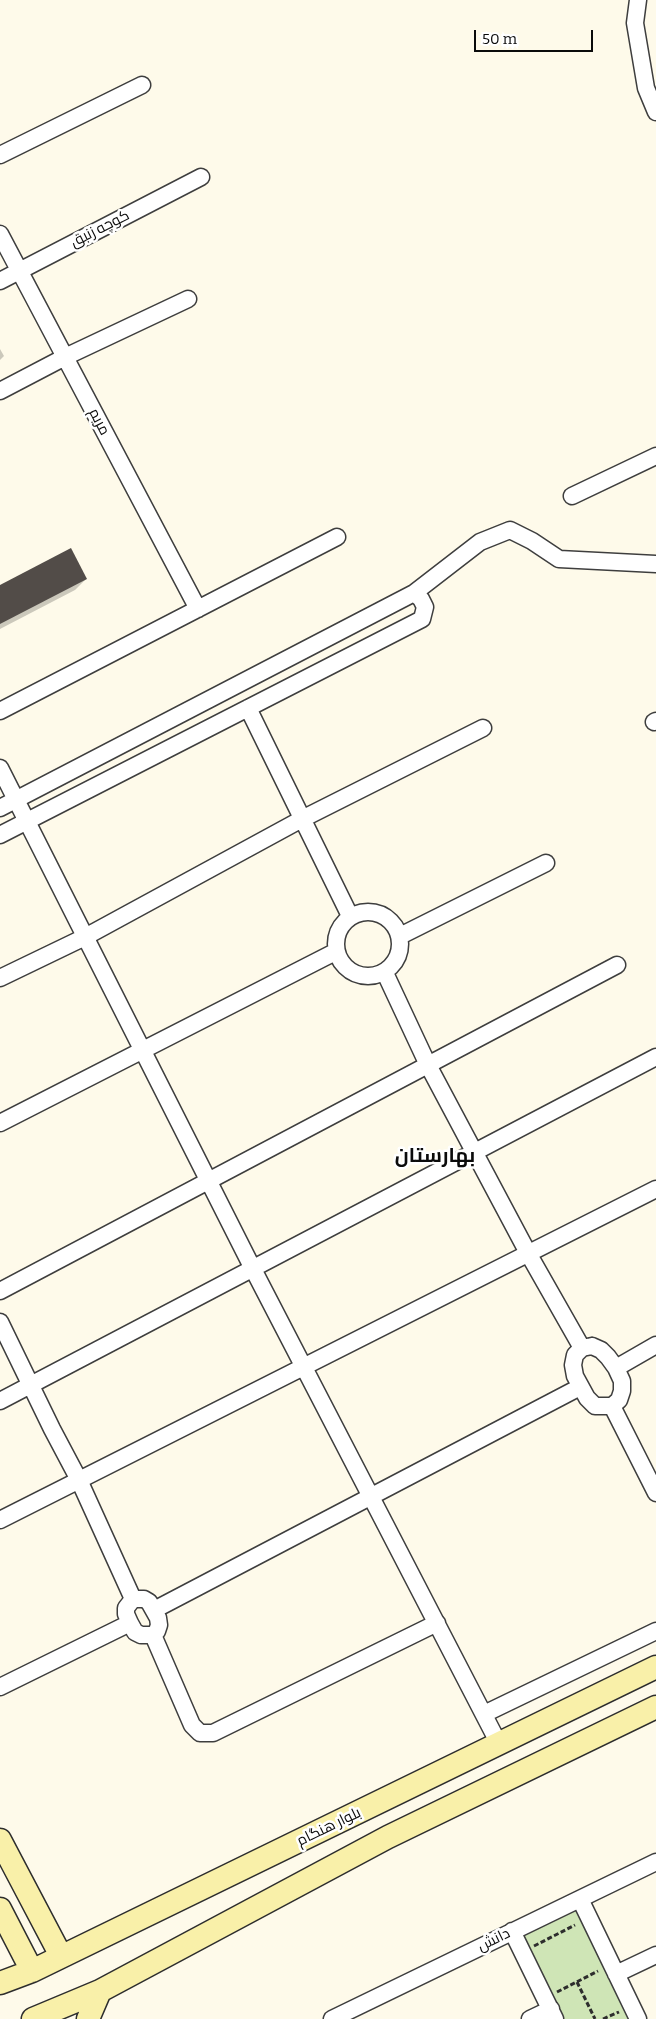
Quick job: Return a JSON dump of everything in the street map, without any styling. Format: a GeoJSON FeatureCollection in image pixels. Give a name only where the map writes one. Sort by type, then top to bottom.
{"type":"FeatureCollection","features":[{"type":"Feature","properties":{"kind":"main road","name":"بلوار هنگام"},"geometry":{"type":"LineString","coordinates":[[0,1983],[32,1971],[656,1667]]}},
{"type":"Feature","properties":{"kind":"main road"},"geometry":{"type":"LineString","coordinates":[[33,2019],[100,1991],[388,1838],[656,1707]]}},
{"type":"Feature","properties":{"kind":"main road"},"geometry":{"type":"LineString","coordinates":[[0,1840],[61,1956]]}},
{"type":"Feature","properties":{"kind":"main road"},"geometry":{"type":"LineString","coordinates":[[4,1917],[16,1926],[24,1925],[34,1914],[34,1906]]}},
{"type":"Feature","properties":{"kind":"main road"},"geometry":{"type":"LineString","coordinates":[[4,1917],[32,1971]]}},
{"type":"Feature","properties":{"kind":"main road"},"geometry":{"type":"LineString","coordinates":[[88,2019],[100,1991]]}},
{"type":"Feature","properties":{"kind":"street"},"geometry":{"type":"LineString","coordinates":[[638,0],[635,23],[646,88],[656,112]]}},
{"type":"Feature","properties":{"kind":"street"},"geometry":{"type":"LineString","coordinates":[[0,154],[142,85]]}},
{"type":"Feature","properties":{"kind":"street","name":"کوچه زنبق"},"geometry":{"type":"LineString","coordinates":[[0,281],[201,177]]}},
{"type":"Feature","properties":{"kind":"street","name":"مریم"},"geometry":{"type":"LineString","coordinates":[[0,234],[198,609]]}},
{"type":"Feature","properties":{"kind":"street"},"geometry":{"type":"LineString","coordinates":[[0,391],[65,357],[188,298]]}},
{"type":"Feature","properties":{"kind":"street"},"geometry":{"type":"LineString","coordinates":[[572,496],[656,456]]}},
{"type":"Feature","properties":{"kind":"street"},"geometry":{"type":"LineString","coordinates":[[0,808],[414,593],[480,542],[510,530],[532,541],[559,559],[656,564]]}},
{"type":"Feature","properties":{"kind":"street"},"geometry":{"type":"LineString","coordinates":[[0,711],[338,537]]}},
{"type":"Feature","properties":{"kind":"street"},"geometry":{"type":"LineString","coordinates":[[0,835],[422,619],[425,607],[421,599],[414,593]]}},
{"type":"Feature","properties":{"kind":"street"},"geometry":{"type":"LineString","coordinates":[[248,708],[350,916]]}},
{"type":"Feature","properties":{"kind":"street"},"geometry":{"type":"LineString","coordinates":[[0,978],[85,936],[302,819],[482,728]]}},
{"type":"Feature","properties":{"kind":"street"},"geometry":{"type":"LineString","coordinates":[[0,768],[253,1269],[499,1744]]}},
{"type":"Feature","properties":{"kind":"street"},"geometry":{"type":"LineString","coordinates":[[400,936],[546,863]]}},
{"type":"Feature","properties":{"kind":"street"},"geometry":{"type":"LineString","coordinates":[[370,911],[389,919],[400,936],[399,957],[385,973],[365,977],[346,970],[335,952],[337,932],[350,916],[370,911]]}},
{"type":"Feature","properties":{"kind":"street"},"geometry":{"type":"LineString","coordinates":[[0,1123],[335,952]]}},
{"type":"Feature","properties":{"kind":"street"},"geometry":{"type":"LineString","coordinates":[[0,1291],[617,965]]}},
{"type":"Feature","properties":{"kind":"street"},"geometry":{"type":"LineString","coordinates":[[385,973],[428,1065],[528,1253],[582,1348]]}},
{"type":"Feature","properties":{"kind":"street"},"geometry":{"type":"LineString","coordinates":[[0,1402],[656,1057]]}},
{"type":"Feature","properties":{"kind":"street"},"geometry":{"type":"LineString","coordinates":[[0,1520],[656,1189]]}},
{"type":"Feature","properties":{"kind":"street"},"geometry":{"type":"LineString","coordinates":[[0,1322],[79,1480],[133,1599]]}},
{"type":"Feature","properties":{"kind":"street"},"geometry":{"type":"LineString","coordinates":[[616,1368],[656,1345]]}},
{"type":"Feature","properties":{"kind":"street"},"geometry":{"type":"LineString","coordinates":[[592,1346],[601,1350],[616,1368],[622,1381],[622,1391],[619,1400],[612,1406],[595,1406],[580,1387],[575,1376],[573,1365],[575,1355],[582,1348],[592,1346]]}},
{"type":"Feature","properties":{"kind":"street"},"geometry":{"type":"LineString","coordinates":[[154,1610],[580,1387]]}},
{"type":"Feature","properties":{"kind":"street"},"geometry":{"type":"LineString","coordinates":[[612,1406],[656,1493]]}},
{"type":"Feature","properties":{"kind":"street"},"geometry":{"type":"LineString","coordinates":[[133,1599],[144,1599],[149,1602],[154,1610],[159,1625],[157,1631],[153,1634],[141,1636],[135,1632],[126,1614],[126,1608],[133,1599]]}},
{"type":"Feature","properties":{"kind":"street"},"geometry":{"type":"LineString","coordinates":[[0,1687],[130,1623]]}},
{"type":"Feature","properties":{"kind":"street"},"geometry":{"type":"LineString","coordinates":[[153,1634],[192,1726],[200,1733],[213,1733],[437,1623]]}},
{"type":"Feature","properties":{"kind":"street"},"geometry":{"type":"LineString","coordinates":[[484,1714],[656,1632]]}},
{"type":"Feature","properties":{"kind":"street","name":"دانش"},"geometry":{"type":"LineString","coordinates":[[332,2019],[656,1862]]}},
{"type":"Feature","properties":{"kind":"street"},"geometry":{"type":"LineString","coordinates":[[580,1899],[638,2019]]}},
{"type":"Feature","properties":{"kind":"street"},"geometry":{"type":"LineString","coordinates":[[512,1931],[550,2009],[530,2019]]}},
{"type":"Feature","properties":{"kind":"street"},"geometry":{"type":"LineString","coordinates":[[614,1969],[656,1955]]}},
{"type":"Feature","properties":{"kind":"path"},"geometry":{"type":"LineString","coordinates":[[523,1952],[589,1918]]}},
{"type":"Feature","properties":{"kind":"path"},"geometry":{"type":"LineString","coordinates":[[550,2009],[577,1982],[614,1969]]}},
{"type":"Feature","properties":{"kind":"path"},"geometry":{"type":"LineString","coordinates":[[577,1982],[595,2019]]}},
{"type":"Feature","properties":{"kind":"green space"},"geometry":{"type":"Polygon","coordinates":[[[572,1902],[639,2019],[555,2019],[517,1933],[572,1902]]]}},
{"type":"Feature","properties":{"kind":"building"},"geometry":{"type":"Polygon","coordinates":[[[71,548],[87,579],[0,624],[0,585],[71,548]]]}},
{"type":"Feature","properties":{"kind":"district","name":"بهارستان"},"geometry":{"type":"Point","coordinates":[435,1156]}}]}
